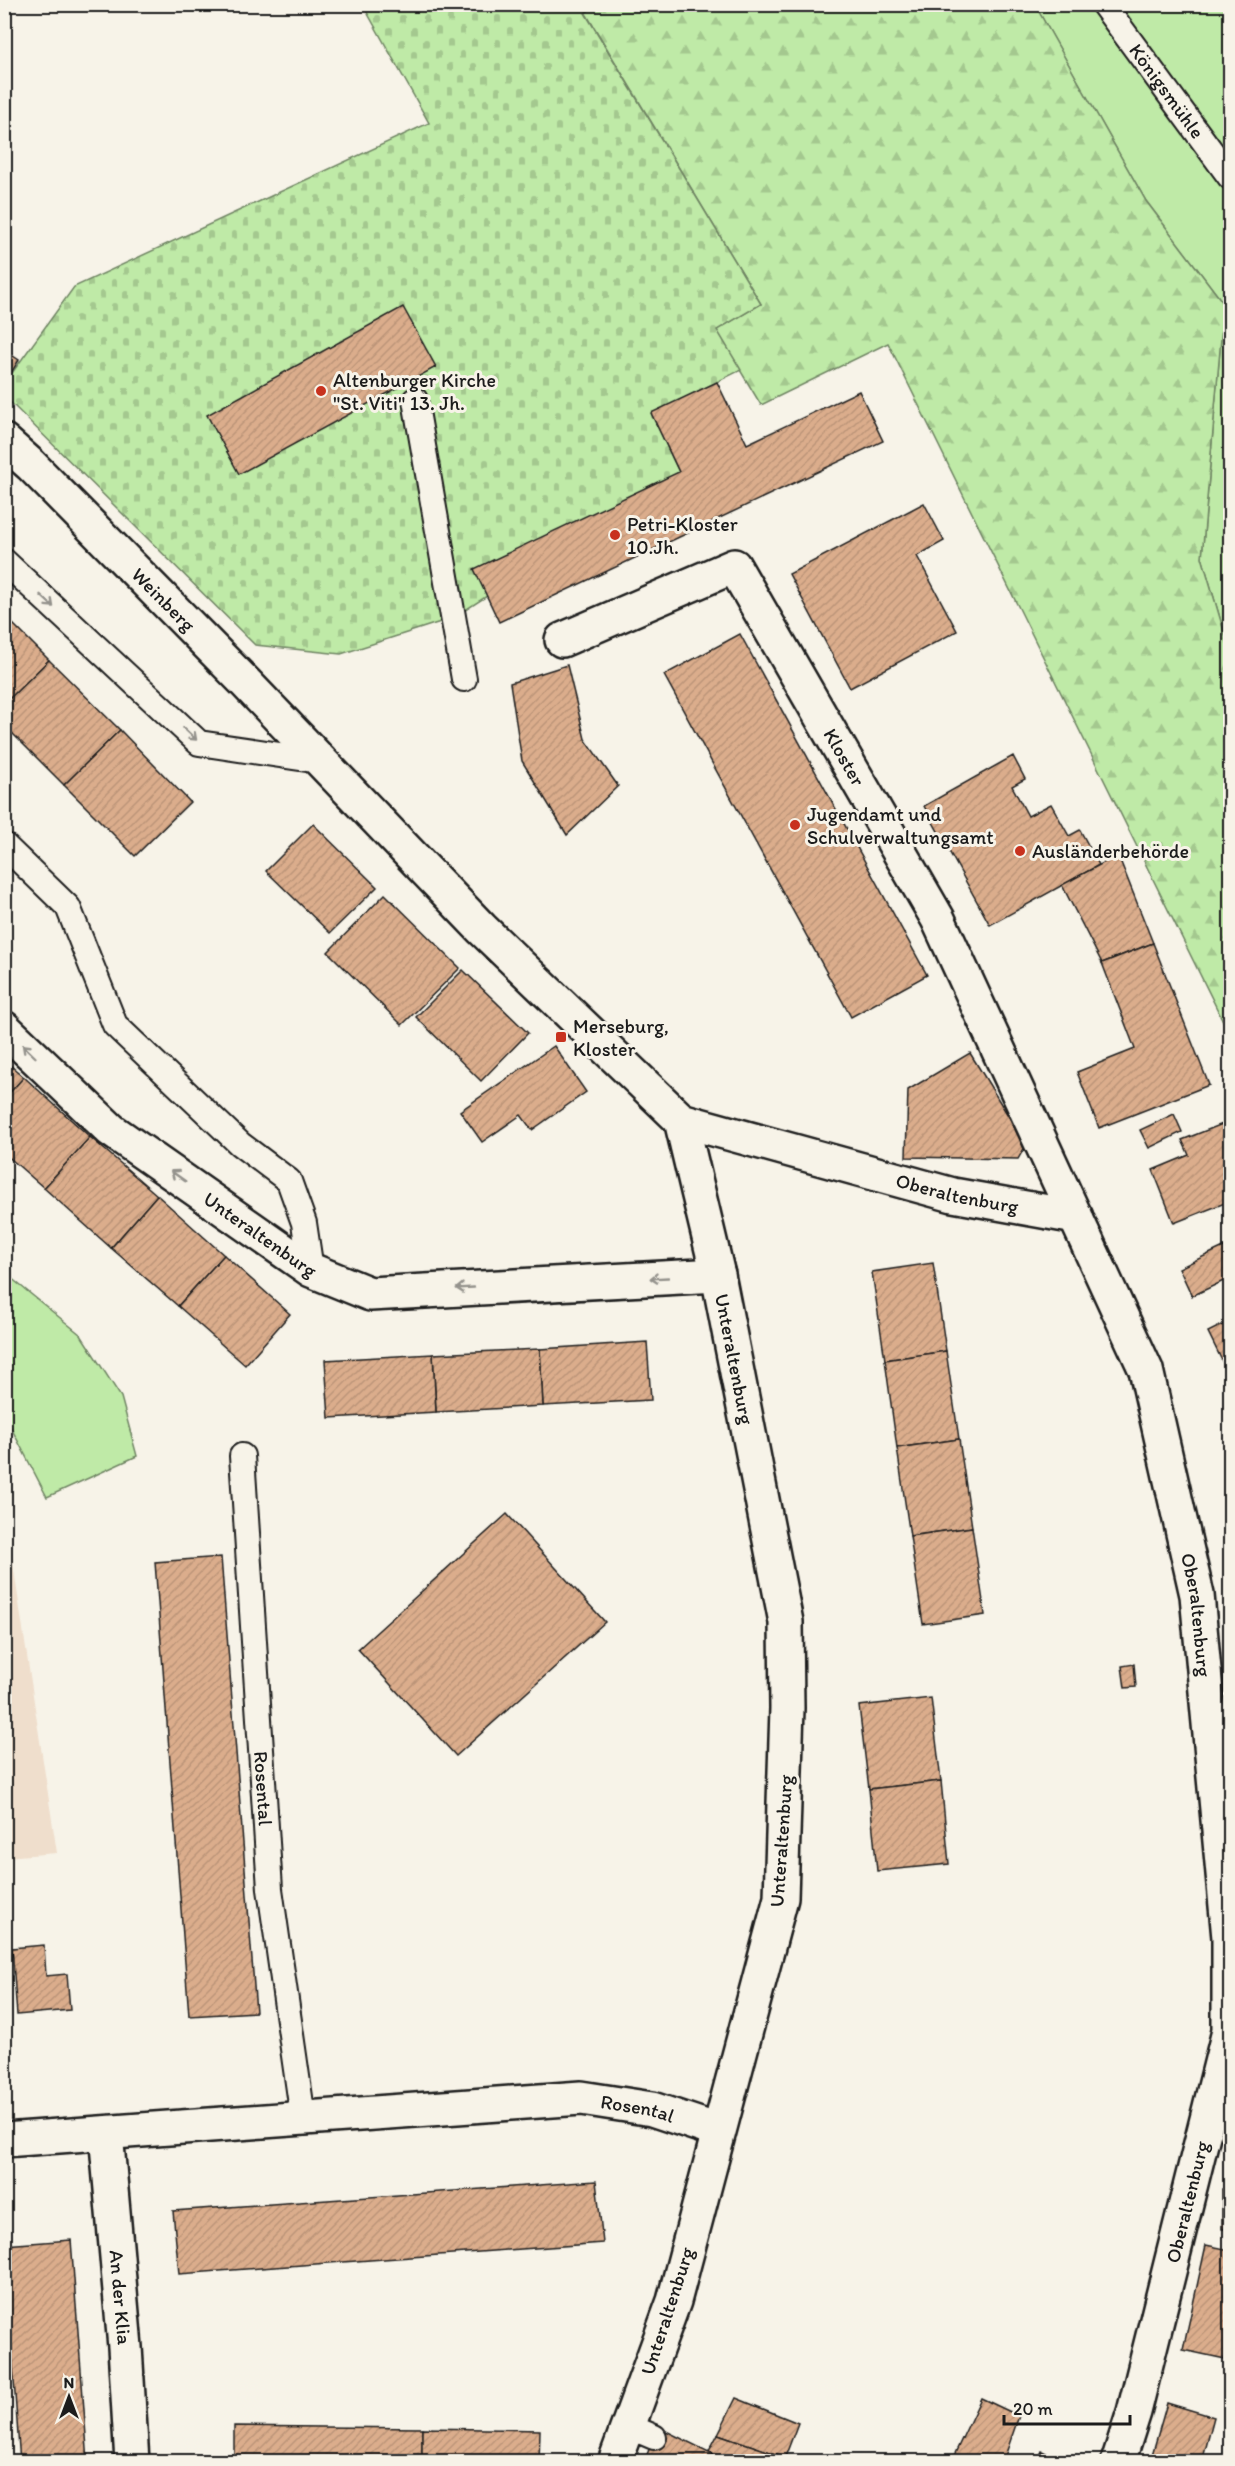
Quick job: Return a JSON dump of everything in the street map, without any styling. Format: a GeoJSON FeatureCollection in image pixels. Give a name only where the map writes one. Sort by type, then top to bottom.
{"type":"FeatureCollection","features":[{"type":"Feature","properties":{"kind":"street","name":"Weinberg"},"geometry":{"type":"LineString","coordinates":[[4,441],[64,498],[320,761]]}},
{"type":"Feature","properties":{"kind":"street","name":"Kloster"},"geometry":{"type":"LineString","coordinates":[[562,640],[734,566],[938,919],[1076,1217]]}},
{"type":"Feature","properties":{"kind":"street"},"geometry":{"type":"LineString","coordinates":[[320,761],[482,929],[681,1120]]}},
{"type":"Feature","properties":{"kind":"street","name":"Unteraltenburg"},"geometry":{"type":"LineString","coordinates":[[4,1028],[111,1130],[311,1270],[370,1294],[718,1275]]}},
{"type":"Feature","properties":{"kind":"street","name":"Oberaltenburg"},"geometry":{"type":"LineString","coordinates":[[681,1120],[953,1195],[1076,1217],[1146,1370],[1197,1595],[1229,1938],[1229,2031],[1137,2400],[1118,2462]]}},
{"type":"Feature","properties":{"kind":"street","name":"Unteraltenburg"},"geometry":{"type":"LineString","coordinates":[[615,2462],[641,2432],[718,2131],[781,1898],[787,1697],[786,1622],[718,1275],[681,1120]]}},
{"type":"Feature","properties":{"kind":"street","name":"Rosental"},"geometry":{"type":"LineString","coordinates":[[4,2140],[582,2098],[652,2109],[718,2131]]}},
{"type":"Feature","properties":{"kind":"street","name":"An der Klia"},"geometry":{"type":"LineString","coordinates":[[106,2133],[125,2348],[132,2462]]}},
{"type":"Feature","properties":{"kind":"lane","name":"Königsmühle"},"geometry":{"type":"LineString","coordinates":[[1103,4],[1230,177]]}},
{"type":"Feature","properties":{"kind":"lane"},"geometry":{"type":"LineString","coordinates":[[415,400],[464,679]]}},
{"type":"Feature","properties":{"kind":"lane"},"geometry":{"type":"LineString","coordinates":[[4,561],[199,743],[320,761]]}},
{"type":"Feature","properties":{"kind":"lane"},"geometry":{"type":"LineString","coordinates":[[4,844],[68,907],[115,1025],[240,1144],[289,1180],[304,1223],[311,1270]]}},
{"type":"Feature","properties":{"kind":"lane","name":"Rosental"},"geometry":{"type":"LineString","coordinates":[[242,1455],[270,1889],[303,2118]]}},
{"type":"Feature","properties":{"kind":"shaded area"},"geometry":{"type":"Polygon","coordinates":[[[5,1511],[57,1853],[5,1857],[5,1511]]]}},
{"type":"Feature","properties":{"kind":"green space"},"geometry":{"type":"Polygon","coordinates":[[[597,4],[1035,5],[1146,201],[1224,304],[1202,557],[1230,652],[1230,1035],[888,343],[761,405],[716,330],[761,304],[585,12],[597,4]]]}},
{"type":"Feature","properties":{"kind":"green space"},"geometry":{"type":"Polygon","coordinates":[[[363,5],[597,5],[585,13],[761,304],[717,330],[741,370],[652,414],[679,472],[453,618],[341,654],[255,645],[5,397],[4,384],[74,287],[429,123],[363,5]]]}},
{"type":"Feature","properties":{"kind":"green space"},"geometry":{"type":"Polygon","coordinates":[[[1035,5],[1230,5],[1230,652],[1202,557],[1224,304],[1146,201],[1035,5]]]}},
{"type":"Feature","properties":{"kind":"green space"},"geometry":{"type":"Polygon","coordinates":[[[5,1273],[81,1335],[121,1397],[137,1456],[47,1497],[5,1416],[5,1273]]]}},
{"type":"Feature","properties":{"kind":"building","name":"Altenburger Kirche \"St. Viti\" 13. Jh."},"geometry":{"type":"Polygon","coordinates":[[[403,307],[436,367],[239,474],[207,415],[403,307]]]}},
{"type":"Feature","properties":{"kind":"building"},"geometry":{"type":"Polygon","coordinates":[[[4,350],[19,360],[4,384],[4,350]]]}},
{"type":"Feature","properties":{"kind":"building","name":"Petri-Kloster 10.Jh."},"geometry":{"type":"Polygon","coordinates":[[[717,382],[747,444],[859,391],[883,441],[499,622],[474,569],[679,472],[651,413],[717,382]]]}},
{"type":"Feature","properties":{"kind":"building"},"geometry":{"type":"Polygon","coordinates":[[[924,503],[944,541],[917,556],[957,631],[850,688],[789,574],[924,503]]]}},
{"type":"Feature","properties":{"kind":"building"},"geometry":{"type":"Polygon","coordinates":[[[4,615],[49,660],[4,704],[4,615]]]}},
{"type":"Feature","properties":{"kind":"building","name":"Jugendamt und Schulverwaltungsamt"},"geometry":{"type":"Polygon","coordinates":[[[740,634],[927,975],[851,1017],[664,675],[740,634]]]}},
{"type":"Feature","properties":{"kind":"building"},"geometry":{"type":"Polygon","coordinates":[[[49,660],[120,730],[64,785],[4,725],[4,704],[49,660]]]}},
{"type":"Feature","properties":{"kind":"building"},"geometry":{"type":"Polygon","coordinates":[[[567,665],[585,739],[618,786],[567,835],[522,761],[510,683],[567,665]]]}},
{"type":"Feature","properties":{"kind":"building"},"geometry":{"type":"Polygon","coordinates":[[[120,730],[190,802],[135,856],[64,785],[120,730]]]}},
{"type":"Feature","properties":{"kind":"building","name":"Ausländerbehörde"},"geometry":{"type":"Polygon","coordinates":[[[1013,756],[1025,779],[1012,786],[1028,816],[1051,804],[1069,836],[1080,830],[1099,865],[990,925],[924,806],[1013,756]]]}},
{"type":"Feature","properties":{"kind":"building"},"geometry":{"type":"Polygon","coordinates":[[[313,824],[377,887],[330,933],[266,871],[313,824]]]}},
{"type":"Feature","properties":{"kind":"building"},"geometry":{"type":"Polygon","coordinates":[[[1118,855],[1153,943],[1102,963],[1062,885],[1118,855]]]}},
{"type":"Feature","properties":{"kind":"building"},"geometry":{"type":"Polygon","coordinates":[[[385,894],[460,968],[402,1025],[328,952],[385,894]]]}},
{"type":"Feature","properties":{"kind":"building"},"geometry":{"type":"Polygon","coordinates":[[[1153,943],[1209,1085],[1099,1128],[1077,1072],[1135,1049],[1102,963],[1153,943]]]}},
{"type":"Feature","properties":{"kind":"building"},"geometry":{"type":"Polygon","coordinates":[[[463,970],[528,1033],[481,1081],[416,1017],[463,970]]]}},
{"type":"Feature","properties":{"kind":"building"},"geometry":{"type":"Polygon","coordinates":[[[554,1046],[586,1092],[532,1130],[521,1115],[482,1142],[460,1111],[554,1046]]]}},
{"type":"Feature","properties":{"kind":"building"},"geometry":{"type":"Polygon","coordinates":[[[970,1053],[1026,1145],[1018,1159],[906,1157],[908,1090],[970,1053]]]}},
{"type":"Feature","properties":{"kind":"building"},"geometry":{"type":"Polygon","coordinates":[[[4,1060],[24,1077],[4,1099],[4,1060]]]}},
{"type":"Feature","properties":{"kind":"building"},"geometry":{"type":"Polygon","coordinates":[[[24,1077],[90,1137],[44,1188],[4,1153],[4,1099],[24,1077]]]}},
{"type":"Feature","properties":{"kind":"building"},"geometry":{"type":"Polygon","coordinates":[[[1174,1114],[1182,1132],[1149,1148],[1140,1130],[1174,1114]]]}},
{"type":"Feature","properties":{"kind":"building"},"geometry":{"type":"Polygon","coordinates":[[[1230,1121],[1230,1201],[1174,1223],[1153,1170],[1189,1155],[1182,1140],[1230,1121]]]}},
{"type":"Feature","properties":{"kind":"building"},"geometry":{"type":"Polygon","coordinates":[[[90,1137],[157,1195],[111,1248],[44,1188],[90,1137]]]}},
{"type":"Feature","properties":{"kind":"building"},"geometry":{"type":"Polygon","coordinates":[[[157,1195],[224,1255],[178,1306],[111,1248],[157,1195]]]}},
{"type":"Feature","properties":{"kind":"building"},"geometry":{"type":"Polygon","coordinates":[[[1230,1244],[1230,1278],[1192,1296],[1179,1268],[1230,1244]]]}},
{"type":"Feature","properties":{"kind":"building"},"geometry":{"type":"Polygon","coordinates":[[[224,1255],[290,1314],[245,1365],[178,1306],[224,1255]]]}},
{"type":"Feature","properties":{"kind":"building"},"geometry":{"type":"Polygon","coordinates":[[[933,1263],[946,1351],[885,1360],[872,1272],[933,1263]]]}},
{"type":"Feature","properties":{"kind":"building"},"geometry":{"type":"Polygon","coordinates":[[[1230,1321],[1230,1377],[1208,1332],[1230,1321]]]}},
{"type":"Feature","properties":{"kind":"building"},"geometry":{"type":"Polygon","coordinates":[[[647,1342],[651,1400],[543,1406],[540,1349],[647,1342]]]}},
{"type":"Feature","properties":{"kind":"building"},"geometry":{"type":"Polygon","coordinates":[[[540,1349],[543,1406],[436,1412],[433,1354],[540,1349]]]}},
{"type":"Feature","properties":{"kind":"building"},"geometry":{"type":"Polygon","coordinates":[[[946,1351],[959,1439],[897,1448],[885,1360],[946,1351]]]}},
{"type":"Feature","properties":{"kind":"building"},"geometry":{"type":"Polygon","coordinates":[[[433,1354],[436,1412],[329,1418],[325,1360],[433,1354]]]}},
{"type":"Feature","properties":{"kind":"building"},"geometry":{"type":"Polygon","coordinates":[[[959,1439],[972,1527],[910,1536],[897,1448],[959,1439]]]}},
{"type":"Feature","properties":{"kind":"building"},"geometry":{"type":"Polygon","coordinates":[[[507,1514],[605,1622],[456,1756],[358,1649],[507,1514]]]}},
{"type":"Feature","properties":{"kind":"building"},"geometry":{"type":"Polygon","coordinates":[[[972,1527],[985,1615],[923,1624],[910,1536],[972,1527]]]}},
{"type":"Feature","properties":{"kind":"building"},"geometry":{"type":"Polygon","coordinates":[[[221,1557],[256,2012],[189,2016],[155,1562],[221,1557]]]}},
{"type":"Feature","properties":{"kind":"building"},"geometry":{"type":"Polygon","coordinates":[[[1134,1664],[1136,1687],[1125,1688],[1122,1666],[1134,1664]]]}},
{"type":"Feature","properties":{"kind":"building"},"geometry":{"type":"Polygon","coordinates":[[[931,1698],[941,1781],[869,1789],[859,1706],[931,1698]]]}},
{"type":"Feature","properties":{"kind":"building"},"geometry":{"type":"Polygon","coordinates":[[[941,1781],[949,1864],[877,1871],[869,1789],[941,1781]]]}},
{"type":"Feature","properties":{"kind":"building"},"geometry":{"type":"Polygon","coordinates":[[[44,1945],[46,1976],[67,1974],[70,2010],[17,2015],[12,1948],[44,1945]]]}},
{"type":"Feature","properties":{"kind":"building"},"geometry":{"type":"Polygon","coordinates":[[[596,2181],[603,2243],[179,2274],[173,2211],[596,2181]]]}},
{"type":"Feature","properties":{"kind":"building"},"geometry":{"type":"Polygon","coordinates":[[[1222,2189],[1230,2189],[1230,2229],[1222,2229],[1222,2189]]]}},
{"type":"Feature","properties":{"kind":"building"},"geometry":{"type":"Polygon","coordinates":[[[71,2240],[88,2462],[20,2462],[4,2245],[71,2240]]]}},
{"type":"Feature","properties":{"kind":"building"},"geometry":{"type":"Polygon","coordinates":[[[1206,2245],[1230,2250],[1230,2360],[1183,2350],[1206,2245]]]}},
{"type":"Feature","properties":{"kind":"building"},"geometry":{"type":"Polygon","coordinates":[[[736,2398],[798,2423],[785,2457],[718,2434],[736,2398]]]}},
{"type":"Feature","properties":{"kind":"building"},"geometry":{"type":"Polygon","coordinates":[[[981,2398],[1019,2416],[1003,2462],[951,2462],[981,2398]]]}},
{"type":"Feature","properties":{"kind":"building"},"geometry":{"type":"Polygon","coordinates":[[[1167,2403],[1214,2417],[1202,2462],[1150,2462],[1167,2403]]]}},
{"type":"Feature","properties":{"kind":"building"},"geometry":{"type":"Polygon","coordinates":[[[234,2426],[422,2428],[422,2462],[234,2462],[234,2426]]]}},
{"type":"Feature","properties":{"kind":"building"},"geometry":{"type":"Polygon","coordinates":[[[658,2427],[713,2454],[709,2462],[644,2462],[658,2427]]]}},
{"type":"Feature","properties":{"kind":"building"},"geometry":{"type":"Polygon","coordinates":[[[422,2428],[540,2430],[539,2462],[422,2462],[422,2428]]]}},
{"type":"Feature","properties":{"kind":"building"},"geometry":{"type":"Polygon","coordinates":[[[718,2434],[785,2457],[784,2462],[726,2462],[709,2451],[718,2434]]]}},
{"type":"Feature","properties":{"kind":"building"},"geometry":{"type":"Polygon","coordinates":[[[1042,2451],[1064,2462],[1037,2462],[1042,2451]]]}},
{"type":"Feature","properties":{"kind":"place","name":"Altenburger Kirche \"St. Viti\" 13. Jh."},"geometry":{"type":"Point","coordinates":[321,391]}},
{"type":"Feature","properties":{"kind":"place","name":"Petri-Kloster 10.Jh."},"geometry":{"type":"Point","coordinates":[615,535]}},
{"type":"Feature","properties":{"kind":"place","name":"Jugendamt und Schulverwaltungsamt"},"geometry":{"type":"Point","coordinates":[795,825]}},
{"type":"Feature","properties":{"kind":"place","name":"Ausländerbehörde"},"geometry":{"type":"Point","coordinates":[1020,851]}},
{"type":"Feature","properties":{"kind":"place","name":"Merseburg, Kloster"},"geometry":{"type":"Point","coordinates":[561,1037]}}]}
